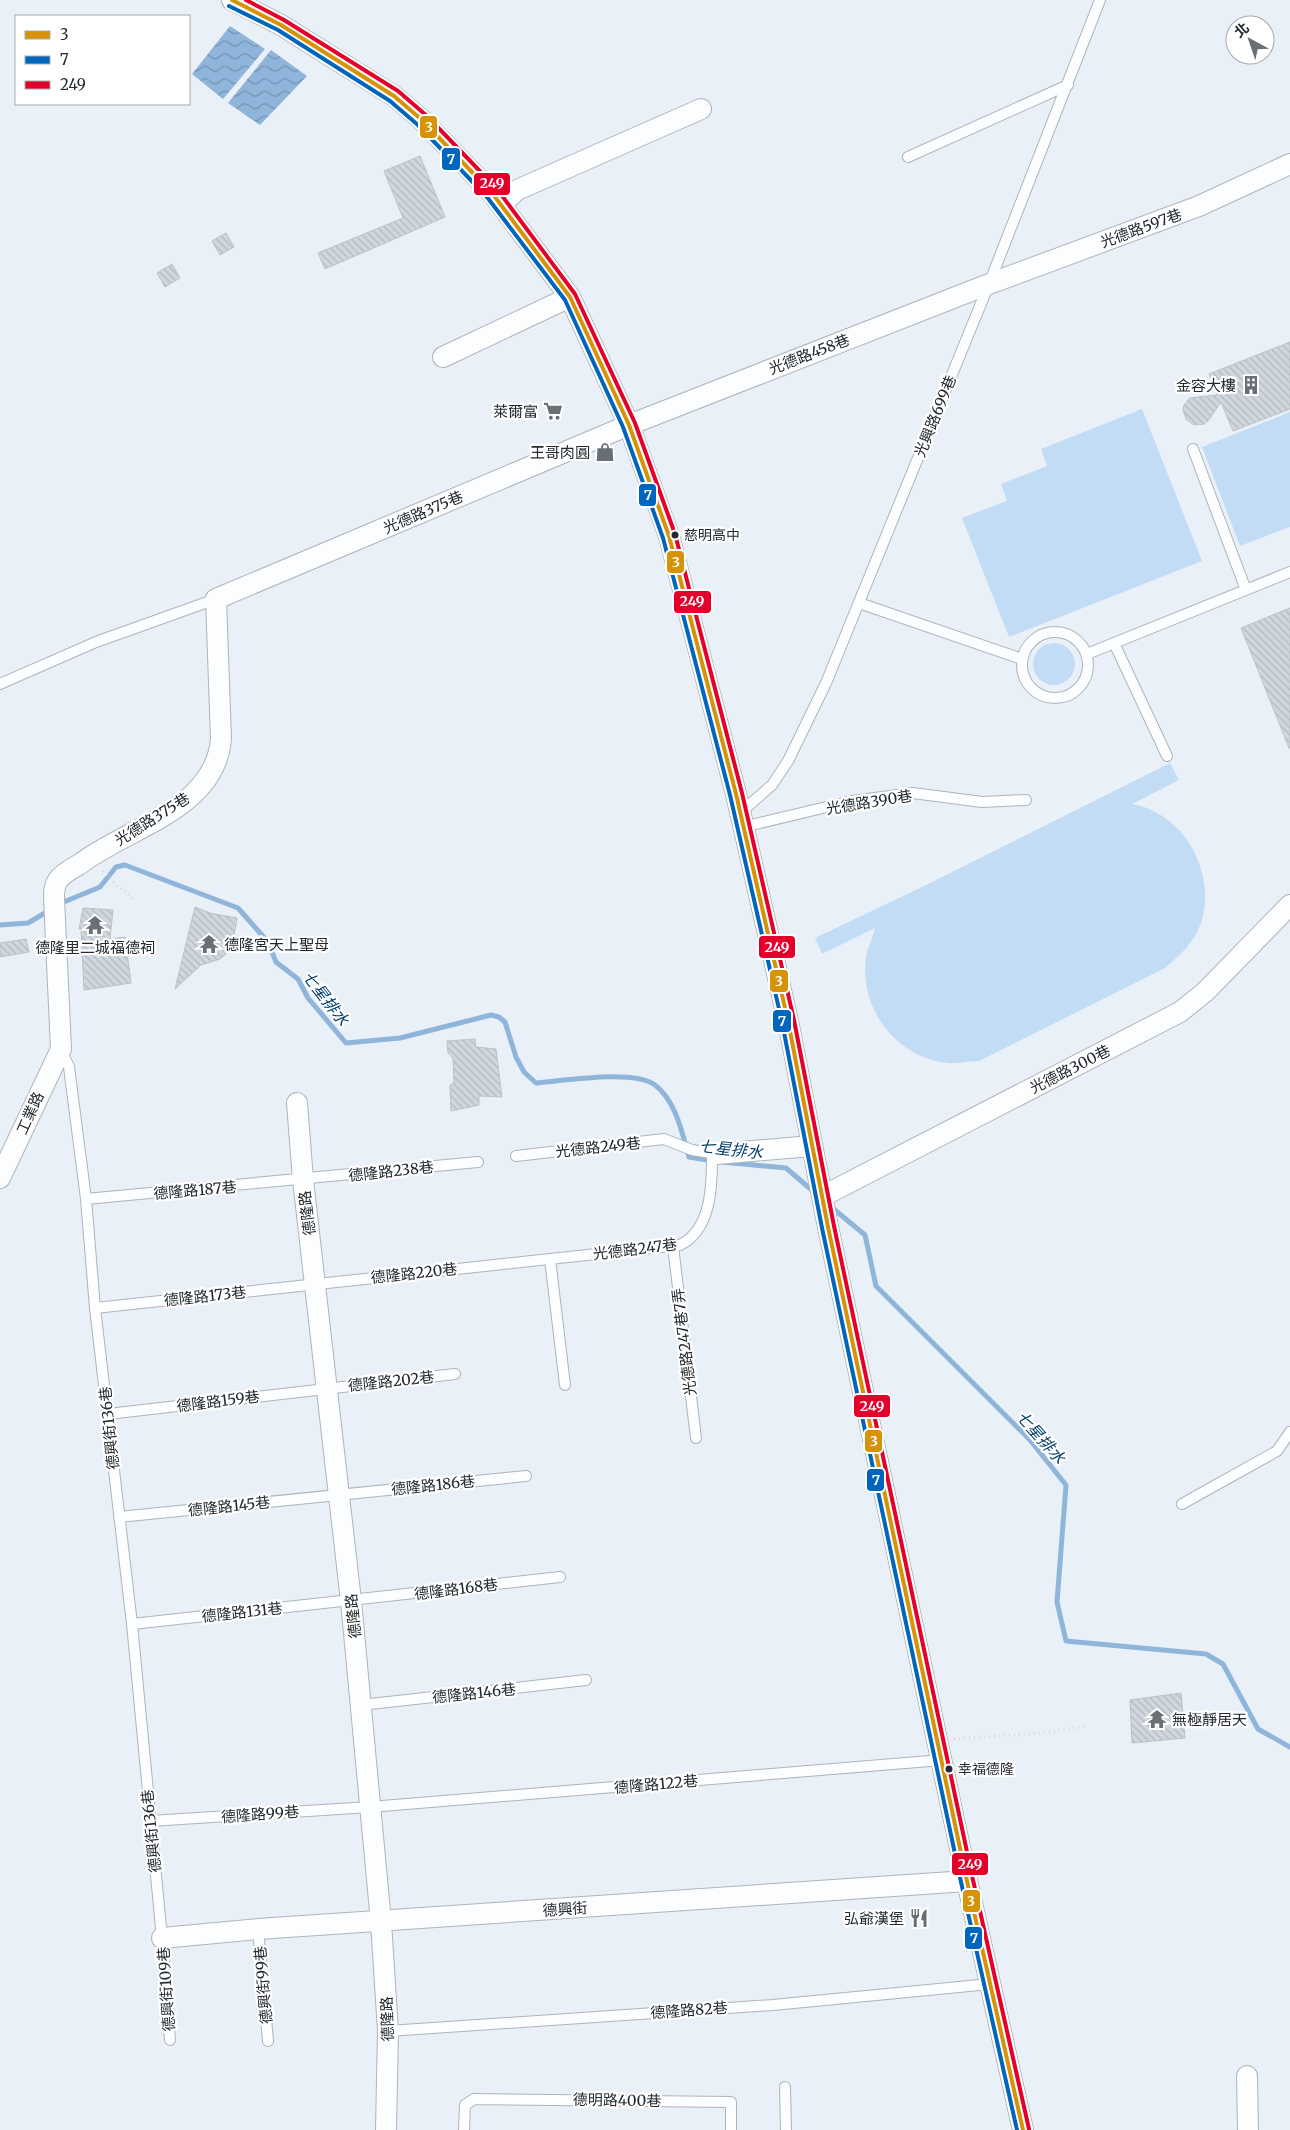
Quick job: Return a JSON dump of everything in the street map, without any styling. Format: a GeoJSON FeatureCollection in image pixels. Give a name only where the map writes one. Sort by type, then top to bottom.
{"type":"FeatureCollection","features":[{"type":"Feature","properties":{"kind":"street"},"geometry":{"type":"LineString","coordinates":[[232,0],[281,25],[394,96],[422,120],[492,193],[570,297],[629,425],[669,536],[741,820],[788,1021],[828,1228],[967,1880],[1023,2130]]}},
{"type":"Feature","properties":{"kind":"street"},"geometry":{"type":"LineString","coordinates":[[502,204],[517,190],[701,109]]}},
{"type":"Feature","properties":{"kind":"street","name":"光德路597巷"},"geometry":{"type":"LineString","coordinates":[[989,284],[1199,206],[1290,164]]}},
{"type":"Feature","properties":{"kind":"street","name":"光德路458巷"},"geometry":{"type":"LineString","coordinates":[[629,425],[989,284]]}},
{"type":"Feature","properties":{"kind":"street"},"geometry":{"type":"LineString","coordinates":[[443,357],[570,297]]}},
{"type":"Feature","properties":{"kind":"street","name":"光德路375巷"},"geometry":{"type":"LineString","coordinates":[[54,898],[54,888],[59,879],[92,855],[167,813],[201,787],[210,774],[220,751],[216,599],[629,425]]}},
{"type":"Feature","properties":{"kind":"street","name":"德興街136巷"},"geometry":{"type":"LineString","coordinates":[[54,898],[61,1049]]}},
{"type":"Feature","properties":{"kind":"street","name":"光德路300巷"},"geometry":{"type":"LineString","coordinates":[[823,1196],[1180,1012],[1205,992],[1290,904]]}},
{"type":"Feature","properties":{"kind":"street","name":"工業路"},"geometry":{"type":"LineString","coordinates":[[0,1178],[61,1049]]}},
{"type":"Feature","properties":{"kind":"street","name":"德隆路"},"geometry":{"type":"LineString","coordinates":[[297,1103],[303,1180],[351,1601],[381,1922],[388,2031],[386,2130]]}},
{"type":"Feature","properties":{"kind":"street"},"geometry":{"type":"LineString","coordinates":[[713,1165],[811,1146]]}},
{"type":"Feature","properties":{"kind":"street","name":"德興街"},"geometry":{"type":"LineString","coordinates":[[162,1938],[258,1929],[967,1880]]}},
{"type":"Feature","properties":{"kind":"street"},"geometry":{"type":"LineString","coordinates":[[1247,2076],[1248,2130]]}},
{"type":"Feature","properties":{"kind":"lane","name":"光興路699巷"},"geometry":{"type":"LineString","coordinates":[[741,820],[772,785],[788,761],[826,683],[989,284],[1100,0]]}},
{"type":"Feature","properties":{"kind":"lane"},"geometry":{"type":"LineString","coordinates":[[908,157],[1068,85]]}},
{"type":"Feature","properties":{"kind":"lane"},"geometry":{"type":"LineString","coordinates":[[1193,449],[1246,590]]}},
{"type":"Feature","properties":{"kind":"lane"},"geometry":{"type":"LineString","coordinates":[[1087,654],[1290,572]]}},
{"type":"Feature","properties":{"kind":"lane","name":"光德路375巷"},"geometry":{"type":"LineString","coordinates":[[0,684],[96,642],[216,599]]}},
{"type":"Feature","properties":{"kind":"lane"},"geometry":{"type":"LineString","coordinates":[[859,603],[1022,659]]}},
{"type":"Feature","properties":{"kind":"lane"},"geometry":{"type":"LineString","coordinates":[[1054,631],[1074,637],[1082,644],[1087,654],[1088,670],[1082,685],[1074,693],[1058,698],[1042,696],[1033,690],[1026,681],[1022,670],[1022,659],[1026,648],[1043,633],[1054,631]]}},
{"type":"Feature","properties":{"kind":"lane"},"geometry":{"type":"LineString","coordinates":[[1114,643],[1167,756]]}},
{"type":"Feature","properties":{"kind":"lane","name":"光德路390巷"},"geometry":{"type":"LineString","coordinates":[[741,820],[913,793],[982,802],[1026,800]]}},
{"type":"Feature","properties":{"kind":"lane","name":"德興街136巷"},"geometry":{"type":"LineString","coordinates":[[61,1049],[68,1067],[86,1199],[95,1308],[132,1624],[162,1938]]}},
{"type":"Feature","properties":{"kind":"lane","name":"光德路249巷"},"geometry":{"type":"LineString","coordinates":[[516,1156],[664,1140],[692,1150],[713,1165]]}},
{"type":"Feature","properties":{"kind":"lane","name":"德隆路238巷"},"geometry":{"type":"LineString","coordinates":[[303,1180],[478,1162]]}},
{"type":"Feature","properties":{"kind":"lane","name":"光德路247巷"},"geometry":{"type":"LineString","coordinates":[[512,1263],[673,1246],[687,1242],[706,1216],[713,1165]]}},
{"type":"Feature","properties":{"kind":"lane","name":"德隆路187巷"},"geometry":{"type":"LineString","coordinates":[[86,1199],[303,1180]]}},
{"type":"Feature","properties":{"kind":"lane","name":"光德路247巷7弄"},"geometry":{"type":"LineString","coordinates":[[673,1246],[696,1438]]}},
{"type":"Feature","properties":{"kind":"lane"},"geometry":{"type":"LineString","coordinates":[[550,1259],[565,1385]]}},
{"type":"Feature","properties":{"kind":"lane","name":"德隆路220巷"},"geometry":{"type":"LineString","coordinates":[[315,1284],[512,1263]]}},
{"type":"Feature","properties":{"kind":"lane","name":"德隆路173巷"},"geometry":{"type":"LineString","coordinates":[[95,1308],[315,1284]]}},
{"type":"Feature","properties":{"kind":"lane","name":"德隆路202巷"},"geometry":{"type":"LineString","coordinates":[[327,1388],[455,1374]]}},
{"type":"Feature","properties":{"kind":"lane","name":"德隆路159巷"},"geometry":{"type":"LineString","coordinates":[[108,1414],[327,1388]]}},
{"type":"Feature","properties":{"kind":"lane"},"geometry":{"type":"LineString","coordinates":[[1182,1504],[1277,1451],[1290,1432]]}},
{"type":"Feature","properties":{"kind":"lane","name":"德隆路186巷"},"geometry":{"type":"LineString","coordinates":[[339,1494],[526,1476]]}},
{"type":"Feature","properties":{"kind":"lane","name":"德隆路145巷"},"geometry":{"type":"LineString","coordinates":[[119,1517],[339,1494]]}},
{"type":"Feature","properties":{"kind":"lane","name":"德隆路168巷"},"geometry":{"type":"LineString","coordinates":[[351,1601],[560,1577]]}},
{"type":"Feature","properties":{"kind":"lane","name":"德隆路131巷"},"geometry":{"type":"LineString","coordinates":[[132,1624],[351,1601]]}},
{"type":"Feature","properties":{"kind":"lane","name":"德隆路146巷"},"geometry":{"type":"LineString","coordinates":[[361,1705],[586,1680]]}},
{"type":"Feature","properties":{"kind":"lane","name":"德隆路122巷"},"geometry":{"type":"LineString","coordinates":[[370,1808],[942,1760]]}},
{"type":"Feature","properties":{"kind":"lane","name":"德隆路99巷"},"geometry":{"type":"LineString","coordinates":[[150,1821],[370,1808]]}},
{"type":"Feature","properties":{"kind":"lane","name":"德興街99巷"},"geometry":{"type":"LineString","coordinates":[[258,1929],[268,2041]]}},
{"type":"Feature","properties":{"kind":"lane","name":"德興街109巷"},"geometry":{"type":"LineString","coordinates":[[162,1938],[170,2040]]}},
{"type":"Feature","properties":{"kind":"lane","name":"德隆路82巷"},"geometry":{"type":"LineString","coordinates":[[388,2031],[773,2005],[990,1984]]}},
{"type":"Feature","properties":{"kind":"lane"},"geometry":{"type":"LineString","coordinates":[[786,2087],[786,2130]]}},
{"type":"Feature","properties":{"kind":"lane","name":"德明路400巷"},"geometry":{"type":"LineString","coordinates":[[464,2130],[465,2105],[474,2099],[731,2102],[731,2130]]}},
{"type":"Feature","properties":{"kind":"path"},"geometry":{"type":"LineString","coordinates":[[97,864],[116,886],[128,893],[133,899]]}},
{"type":"Feature","properties":{"kind":"path"},"geometry":{"type":"LineString","coordinates":[[938,1740],[1044,1733],[1085,1726]]}},
{"type":"Feature","properties":{"kind":"shaded area"},"geometry":{"type":"Polygon","coordinates":[[[1142,409],[1202,561],[1009,637],[962,518],[1007,501],[1001,484],[1047,466],[1041,449],[1142,409]]]}},
{"type":"Feature","properties":{"kind":"shaded area"},"geometry":{"type":"Polygon","coordinates":[[[1290,412],[1290,527],[1240,546],[1202,447],[1290,412]]]}},
{"type":"Feature","properties":{"kind":"shaded area"},"geometry":{"type":"Polygon","coordinates":[[[1054,643],[1069,649],[1075,664],[1069,679],[1054,685],[1039,679],[1033,664],[1039,649],[1054,643]]]}},
{"type":"Feature","properties":{"kind":"shaded area"},"geometry":{"type":"Polygon","coordinates":[[[1170,763],[1179,780],[1132,804],[1151,810],[1167,820],[1181,833],[1192,848],[1200,866],[1205,904],[1201,923],[1195,937],[1165,968],[979,1061],[948,1063],[930,1059],[913,1052],[885,1028],[875,1012],[865,977],[866,958],[875,928],[822,954],[815,938],[920,888],[1170,763]]]}},
{"type":"Feature","properties":{"kind":"water"},"geometry":{"type":"Polygon","coordinates":[[[230,26],[265,49],[223,99],[192,74],[230,26]]]}},
{"type":"Feature","properties":{"kind":"water"},"geometry":{"type":"Polygon","coordinates":[[[271,50],[307,76],[260,125],[228,103],[271,50]]]}},
{"type":"Feature","properties":{"kind":"building"},"geometry":{"type":"Polygon","coordinates":[[[420,156],[445,217],[325,269],[318,253],[403,218],[384,171],[420,156]]]}},
{"type":"Feature","properties":{"kind":"building"},"geometry":{"type":"Polygon","coordinates":[[[226,233],[234,247],[220,255],[212,241],[226,233]]]}},
{"type":"Feature","properties":{"kind":"building"},"geometry":{"type":"Polygon","coordinates":[[[172,264],[180,278],[165,287],[157,273],[172,264]]]}},
{"type":"Feature","properties":{"kind":"building","name":"金容大樓"},"geometry":{"type":"Polygon","coordinates":[[[1290,342],[1290,409],[1233,431],[1221,402],[1204,424],[1194,425],[1186,419],[1183,410],[1184,405],[1190,398],[1217,395],[1209,374],[1290,342]]]}},
{"type":"Feature","properties":{"kind":"building"},"geometry":{"type":"Polygon","coordinates":[[[1290,608],[1290,748],[1289,748],[1241,628],[1290,608]]]}},
{"type":"Feature","properties":{"kind":"building","name":"德隆宮天上聖母"},"geometry":{"type":"Polygon","coordinates":[[[195,907],[210,913],[237,918],[232,949],[220,959],[201,965],[175,989],[195,907]]]}},
{"type":"Feature","properties":{"kind":"building"},"geometry":{"type":"Polygon","coordinates":[[[83,908],[113,910],[110,939],[125,937],[131,983],[84,990],[81,930],[79,929],[83,908]]]}},
{"type":"Feature","properties":{"kind":"building"},"geometry":{"type":"Polygon","coordinates":[[[26,939],[29,952],[0,957],[0,943],[26,939]]]}},
{"type":"Feature","properties":{"kind":"building"},"geometry":{"type":"Polygon","coordinates":[[[475,1039],[476,1047],[496,1049],[502,1097],[479,1096],[479,1105],[451,1111],[450,1085],[454,1083],[453,1058],[448,1053],[447,1041],[475,1039]]]}},
{"type":"Feature","properties":{"kind":"building","name":"無極靜居天"},"geometry":{"type":"Polygon","coordinates":[[[1181,1693],[1185,1738],[1132,1743],[1130,1700],[1181,1693]]]}},
{"type":"Feature","properties":{"kind":"waterway","name":"七星排水"},"geometry":{"type":"LineString","coordinates":[[59,904],[100,887],[116,867],[125,865],[238,908],[268,942],[276,962],[298,979],[308,998],[346,1043],[400,1038],[491,1015],[499,1017],[505,1022],[516,1057],[524,1072],[536,1083],[598,1077],[645,1080],[655,1085],[673,1108],[689,1157],[713,1161]]}},
{"type":"Feature","properties":{"kind":"waterway","name":"七星排水"},"geometry":{"type":"LineString","coordinates":[[0,925],[28,923],[50,910]]}},
{"type":"Feature","properties":{"kind":"waterway","name":"七星排水"},"geometry":{"type":"LineString","coordinates":[[722,1162],[786,1168],[814,1192]]}},
{"type":"Feature","properties":{"kind":"waterway","name":"七星排水"},"geometry":{"type":"LineString","coordinates":[[830,1206],[865,1235],[876,1286],[1030,1440],[1066,1485],[1057,1602],[1066,1641],[1206,1654],[1223,1664],[1258,1729],[1290,1747]]}},
{"type":"Feature","properties":{"kind":"transit line","name":"3"},"geometry":{"type":"LineString","coordinates":[[232,0],[281,25],[394,96],[422,120],[492,193],[570,297],[629,425],[669,536],[736,794],[788,1021],[828,1227],[967,1881],[1023,2130]]}},
{"type":"Feature","properties":{"kind":"transit line","name":"249"},"geometry":{"type":"LineString","coordinates":[[246,0],[284,20],[398,91],[427,116],[497,189],[575,294],[635,423],[675,534],[742,793],[794,1020],[834,1226],[973,1880],[1029,2129]]}},
{"type":"Feature","properties":{"kind":"transit line","name":"7"},"geometry":{"type":"LineString","coordinates":[[229,6],[278,30],[390,101],[418,125],[487,197],[565,300],[623,427],[663,538],[730,795],[782,1022],[822,1228],[961,1882],[1017,2130]]}},
{"type":"Feature","properties":{"kind":"place","name":"金容大樓"},"geometry":{"type":"Point","coordinates":[1251,385]}},
{"type":"Feature","properties":{"kind":"place","name":"萊爾富"},"geometry":{"type":"Point","coordinates":[553,411]}},
{"type":"Feature","properties":{"kind":"place","name":"王哥肉圓"},"geometry":{"type":"Point","coordinates":[605,452]}},
{"type":"Feature","properties":{"kind":"place","name":"慈明高中"},"geometry":{"type":"Point","coordinates":[675,535]}},
{"type":"Feature","properties":{"kind":"place","name":"德隆里二城福德祠"},"geometry":{"type":"Point","coordinates":[95,925]}},
{"type":"Feature","properties":{"kind":"place","name":"德隆宮天上聖母"},"geometry":{"type":"Point","coordinates":[209,944]}},
{"type":"Feature","properties":{"kind":"place","name":"無極靜居天"},"geometry":{"type":"Point","coordinates":[1157,1719]}},
{"type":"Feature","properties":{"kind":"place","name":"幸福德隆"},"geometry":{"type":"Point","coordinates":[949,1769]}},
{"type":"Feature","properties":{"kind":"place","name":"弘爺漢堡"},"geometry":{"type":"Point","coordinates":[919,1918]}}]}
